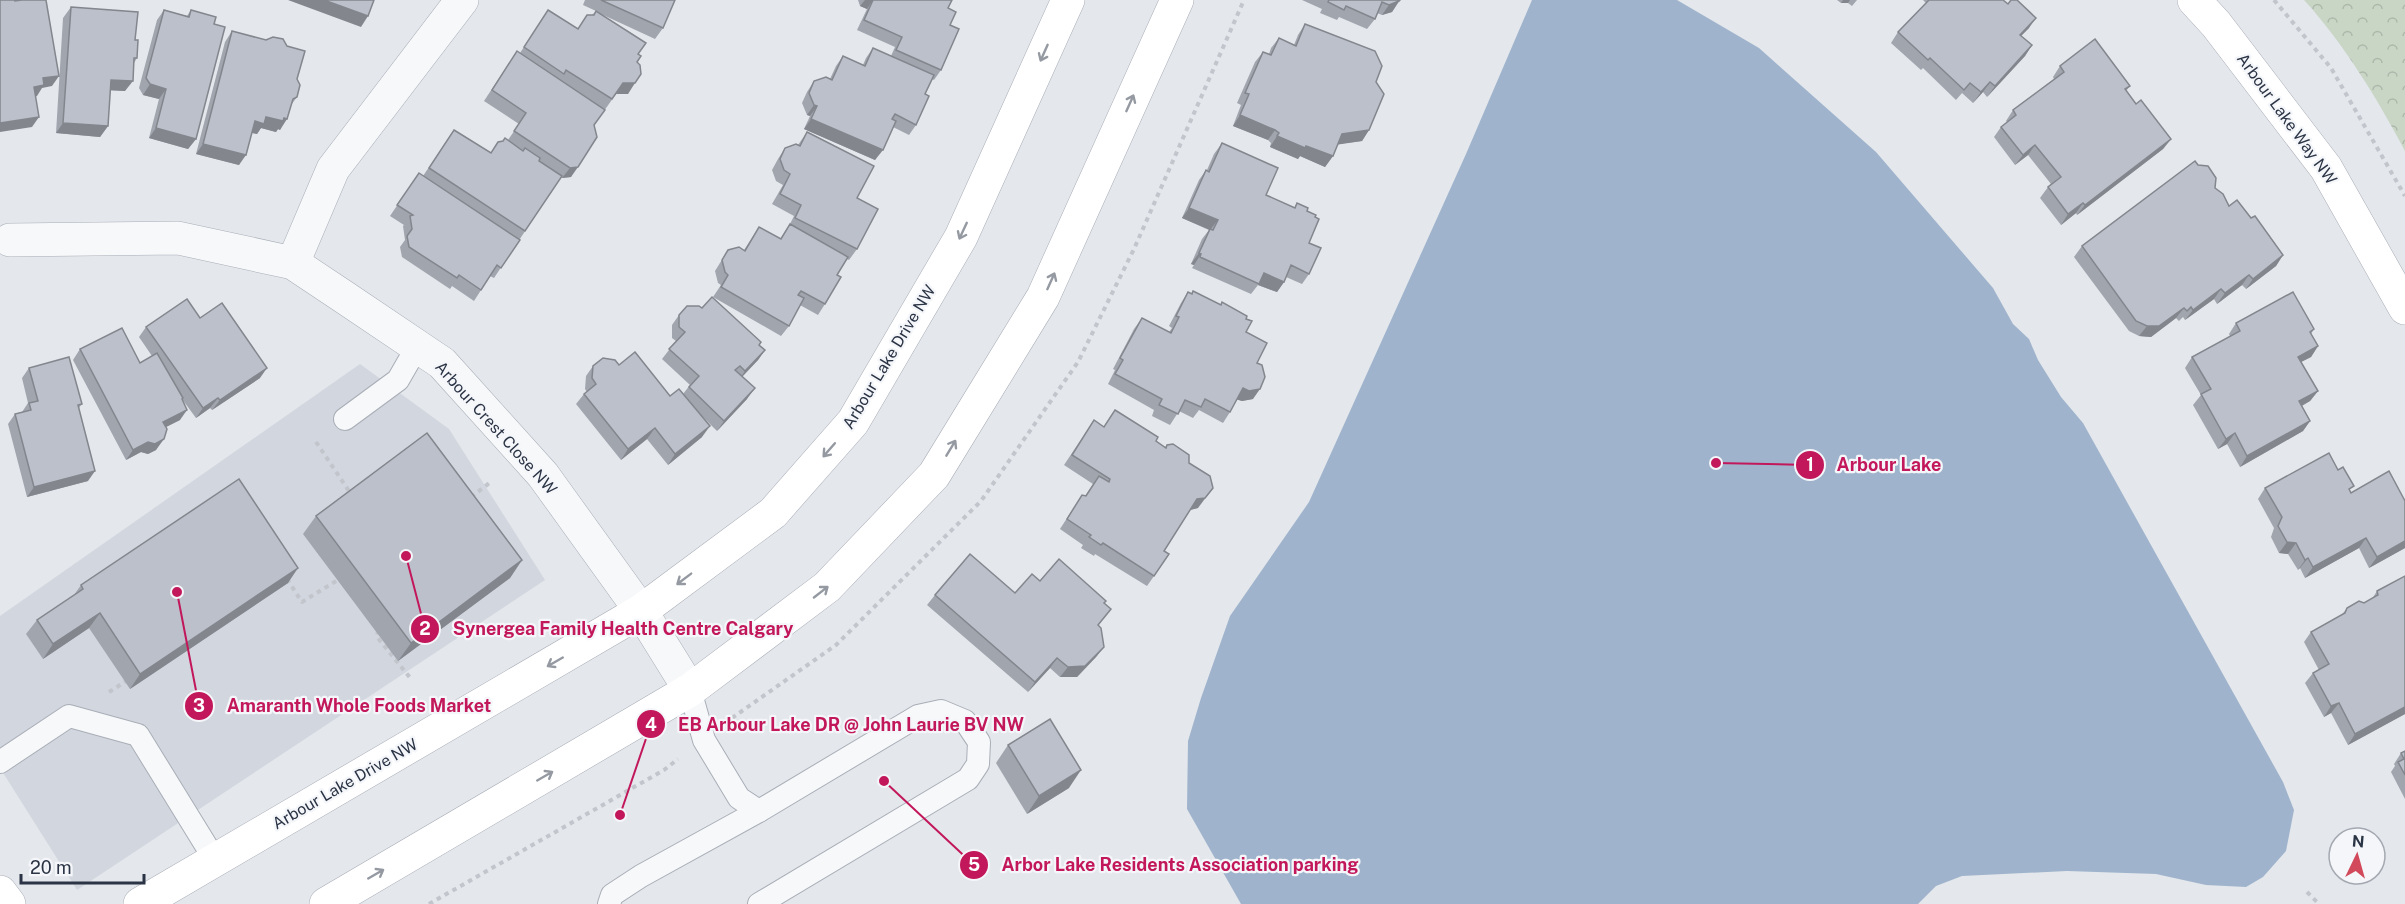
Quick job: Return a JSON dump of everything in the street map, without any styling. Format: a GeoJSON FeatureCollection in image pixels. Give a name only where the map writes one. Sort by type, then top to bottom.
{"type":"FeatureCollection","features":[{"type":"Feature","properties":{"kind":"street"},"geometry":{"type":"LineString","coordinates":[[10,240],[178,238],[292,263],[333,169],[462,0]]}},
{"type":"Feature","properties":{"kind":"street","name":"Arbour Lake Drive NW"},"geometry":{"type":"LineString","coordinates":[[140,904],[641,611],[773,513],[853,423],[961,237],[1068,0]]}},
{"type":"Feature","properties":{"kind":"street"},"geometry":{"type":"LineString","coordinates":[[326,904],[690,690],[827,587],[934,475],[1043,297],[1176,0]]}},
{"type":"Feature","properties":{"kind":"street","name":"Arbour Lake Way NW"},"geometry":{"type":"LineString","coordinates":[[2194,0],[2216,24],[2326,168],[2405,308]]}},
{"type":"Feature","properties":{"kind":"street","name":"Arbour Crest Close NW"},"geometry":{"type":"LineString","coordinates":[[292,263],[442,363],[543,475],[641,611],[690,690]]}},
{"type":"Feature","properties":{"kind":"street"},"geometry":{"type":"LineString","coordinates":[[0,892],[9,904]]}},
{"type":"Feature","properties":{"kind":"lane"},"geometry":{"type":"LineString","coordinates":[[345,419],[398,380],[417,346]]}},
{"type":"Feature","properties":{"kind":"lane"},"geometry":{"type":"LineString","coordinates":[[690,690],[704,740],[739,798],[759,811]]}},
{"type":"Feature","properties":{"kind":"lane"},"geometry":{"type":"LineString","coordinates":[[609,904],[612,895],[641,876],[759,811],[918,716],[941,711],[965,721],[979,742],[978,764],[968,779],[759,904]]}},
{"type":"Feature","properties":{"kind":"lane"},"geometry":{"type":"LineString","coordinates":[[0,762],[69,716],[138,735],[215,860]]}},
{"type":"Feature","properties":{"kind":"path"},"geometry":{"type":"LineString","coordinates":[[2274,0],[2331,68],[2405,196]]}},
{"type":"Feature","properties":{"kind":"path"},"geometry":{"type":"LineString","coordinates":[[316,442],[355,499]]}},
{"type":"Feature","properties":{"kind":"path"},"geometry":{"type":"LineString","coordinates":[[468,499],[492,481]]}},
{"type":"Feature","properties":{"kind":"path"},"geometry":{"type":"LineString","coordinates":[[334,569],[346,587]]}},
{"type":"Feature","properties":{"kind":"path"},"geometry":{"type":"LineString","coordinates":[[285,577],[302,602],[340,578]]}},
{"type":"Feature","properties":{"kind":"path"},"geometry":{"type":"LineString","coordinates":[[378,628],[377,637],[412,680]]}},
{"type":"Feature","properties":{"kind":"path"},"geometry":{"type":"LineString","coordinates":[[69,716],[129,679]]}},
{"type":"Feature","properties":{"kind":"path"},"geometry":{"type":"LineString","coordinates":[[2307,892],[2319,904]]}},
{"type":"Feature","properties":{"kind":"shaded area"},"geometry":{"type":"Polygon","coordinates":[[[360,364],[449,429],[545,580],[77,890],[0,768],[0,616],[360,364]]]}},
{"type":"Feature","properties":{"kind":"green space"},"geometry":{"type":"Polygon","coordinates":[[[2304,0],[2405,0],[2405,151],[2359,72],[2304,0]]]}},
{"type":"Feature","properties":{"kind":"water"},"geometry":{"type":"Polygon","coordinates":[[[1532,0],[1677,0],[1759,48],[1876,152],[1993,288],[2013,324],[2029,339],[2038,360],[2061,397],[2083,423],[2283,782],[2294,810],[2286,851],[2263,877],[2246,887],[2206,885],[2156,874],[2067,871],[1962,876],[1936,886],[1918,904],[1241,904],[1187,809],[1188,741],[1201,698],[1230,616],[1309,502],[1466,154],[1532,0]]]}},
{"type":"Feature","properties":{"kind":"building"},"geometry":{"type":"Polygon","coordinates":[[[0,0],[46,0],[59,76],[43,78],[44,85],[34,87],[39,117],[0,123],[0,0]]]}},
{"type":"Feature","properties":{"kind":"building"},"geometry":{"type":"Polygon","coordinates":[[[324,0],[374,0],[368,16],[324,0]]]}},
{"type":"Feature","properties":{"kind":"building"},"geometry":{"type":"Polygon","coordinates":[[[601,0],[675,0],[663,28],[601,0]]]}},
{"type":"Feature","properties":{"kind":"building"},"geometry":{"type":"Polygon","coordinates":[[[873,0],[952,0],[948,8],[956,12],[950,25],[959,29],[941,70],[896,50],[902,37],[864,20],[873,0]]]}},
{"type":"Feature","properties":{"kind":"building"},"geometry":{"type":"Polygon","coordinates":[[[1329,0],[1400,0],[1389,5],[1382,2],[1375,19],[1346,6],[1344,10],[1328,2],[1329,0]]]}},
{"type":"Feature","properties":{"kind":"building"},"geometry":{"type":"Polygon","coordinates":[[[1929,0],[2003,0],[2008,4],[2011,0],[2017,0],[2036,18],[2020,35],[2032,45],[1995,86],[1990,82],[1981,92],[1970,83],[1964,90],[1898,32],[1929,0]]]}},
{"type":"Feature","properties":{"kind":"building"},"geometry":{"type":"Polygon","coordinates":[[[71,7],[138,12],[135,40],[138,40],[137,58],[134,58],[133,81],[111,80],[108,126],[63,123],[71,7]]]}},
{"type":"Feature","properties":{"kind":"building"},"geometry":{"type":"Polygon","coordinates":[[[164,10],[189,17],[191,10],[216,17],[214,24],[225,27],[196,139],[156,128],[166,89],[150,84],[146,78],[164,10]]]}},
{"type":"Feature","properties":{"kind":"building"},"geometry":{"type":"Polygon","coordinates":[[[548,10],[578,29],[587,15],[594,15],[596,11],[646,43],[638,54],[641,56],[637,62],[640,65],[641,74],[635,83],[623,83],[612,99],[566,70],[564,74],[524,47],[548,10]]]}},
{"type":"Feature","properties":{"kind":"building"},"geometry":{"type":"Polygon","coordinates":[[[1305,24],[1375,51],[1382,66],[1376,82],[1384,94],[1369,130],[1342,134],[1333,156],[1306,146],[1305,148],[1277,136],[1279,133],[1275,130],[1240,115],[1249,94],[1245,93],[1263,52],[1271,55],[1279,38],[1296,46],[1305,24]]]}},
{"type":"Feature","properties":{"kind":"building"},"geometry":{"type":"Polygon","coordinates":[[[232,31],[266,40],[273,37],[283,39],[287,46],[305,51],[297,79],[300,85],[297,97],[293,99],[287,119],[284,118],[283,121],[266,117],[264,124],[255,121],[246,155],[203,144],[232,31]]]}},
{"type":"Feature","properties":{"kind":"building"},"geometry":{"type":"Polygon","coordinates":[[[2095,39],[2130,86],[2125,89],[2136,104],[2141,100],[2171,139],[2085,205],[2083,203],[2068,214],[2048,187],[2061,177],[2035,145],[2023,155],[2001,127],[2016,115],[2013,110],[2064,72],[2060,66],[2095,39]]]}},
{"type":"Feature","properties":{"kind":"building"},"geometry":{"type":"Polygon","coordinates":[[[873,48],[934,75],[925,94],[929,96],[916,125],[895,114],[892,119],[896,121],[883,150],[811,119],[817,106],[814,105],[809,93],[814,81],[826,77],[832,80],[843,56],[865,66],[873,48]]]}},
{"type":"Feature","properties":{"kind":"building"},"geometry":{"type":"Polygon","coordinates":[[[517,51],[605,110],[594,125],[597,137],[578,167],[570,168],[514,131],[526,113],[492,90],[517,51]]]}},
{"type":"Feature","properties":{"kind":"building"},"geometry":{"type":"Polygon","coordinates":[[[454,130],[491,153],[498,142],[505,138],[523,151],[525,148],[540,158],[539,161],[562,176],[525,231],[429,168],[454,130]]]}},
{"type":"Feature","properties":{"kind":"building"},"geometry":{"type":"Polygon","coordinates":[[[807,132],[874,166],[857,198],[878,209],[857,249],[795,218],[801,205],[780,194],[790,174],[784,170],[780,159],[785,148],[796,144],[800,146],[807,132]]]}},
{"type":"Feature","properties":{"kind":"building"},"geometry":{"type":"Polygon","coordinates":[[[1222,143],[1278,168],[1266,195],[1295,208],[1297,203],[1308,208],[1307,211],[1319,219],[1309,243],[1321,248],[1309,274],[1291,265],[1284,282],[1264,273],[1259,284],[1200,257],[1199,253],[1210,229],[1213,230],[1218,220],[1189,208],[1206,170],[1209,172],[1222,143]]]}},
{"type":"Feature","properties":{"kind":"building"},"geometry":{"type":"Polygon","coordinates":[[[2195,161],[2198,165],[2208,166],[2216,178],[2215,188],[2223,194],[2229,206],[2237,200],[2251,218],[2255,216],[2283,255],[2253,279],[2249,275],[2225,293],[2221,289],[2193,310],[2191,307],[2187,311],[2184,308],[2159,326],[2147,326],[2136,321],[2082,246],[2195,161]]]}},
{"type":"Feature","properties":{"kind":"building"},"geometry":{"type":"Polygon","coordinates":[[[419,173],[520,240],[501,268],[497,265],[481,290],[459,275],[457,278],[409,247],[407,236],[412,229],[410,216],[413,215],[397,205],[419,173]]]}},
{"type":"Feature","properties":{"kind":"building"},"geometry":{"type":"Polygon","coordinates":[[[790,224],[848,257],[837,275],[841,277],[825,304],[801,291],[798,295],[804,298],[789,326],[721,287],[728,275],[722,260],[728,250],[739,247],[745,251],[759,227],[781,239],[790,224]]]}},
{"type":"Feature","properties":{"kind":"building"},"geometry":{"type":"Polygon","coordinates":[[[1193,291],[1221,305],[1222,302],[1247,316],[1246,319],[1252,321],[1246,332],[1267,343],[1257,363],[1262,365],[1265,377],[1260,389],[1249,391],[1243,388],[1230,412],[1205,399],[1201,407],[1185,400],[1178,414],[1159,405],[1162,399],[1115,374],[1123,360],[1120,358],[1142,318],[1171,333],[1179,317],[1176,316],[1188,292],[1192,294],[1193,291]]]}},
{"type":"Feature","properties":{"kind":"building"},"geometry":{"type":"Polygon","coordinates":[[[2293,292],[2314,329],[2310,332],[2318,346],[2298,357],[2318,391],[2299,401],[2310,421],[2247,456],[2235,433],[2226,439],[2201,394],[2211,389],[2192,357],[2240,331],[2236,323],[2293,292]]]}},
{"type":"Feature","properties":{"kind":"building"},"geometry":{"type":"Polygon","coordinates":[[[712,297],[761,342],[759,345],[765,350],[745,371],[740,366],[735,370],[755,388],[724,421],[689,387],[699,376],[669,349],[685,332],[679,327],[679,315],[687,306],[702,308],[712,297]]]}},
{"type":"Feature","properties":{"kind":"building"},"geometry":{"type":"Polygon","coordinates":[[[187,299],[200,318],[222,303],[267,368],[220,400],[218,398],[203,408],[146,327],[187,299]]]}},
{"type":"Feature","properties":{"kind":"building"},"geometry":{"type":"Polygon","coordinates":[[[122,328],[140,363],[157,353],[183,398],[187,410],[163,422],[167,429],[164,439],[155,444],[148,442],[133,450],[80,349],[122,328]]]}},
{"type":"Feature","properties":{"kind":"building"},"geometry":{"type":"Polygon","coordinates":[[[635,352],[670,396],[679,389],[710,426],[675,454],[655,428],[628,449],[584,394],[596,384],[592,378],[593,366],[603,358],[615,360],[619,365],[635,352]]]}},
{"type":"Feature","properties":{"kind":"building"},"geometry":{"type":"Polygon","coordinates":[[[69,357],[82,404],[78,405],[95,471],[34,487],[15,414],[31,410],[29,403],[38,401],[29,368],[69,357]]]}},
{"type":"Feature","properties":{"kind":"building"},"geometry":{"type":"Polygon","coordinates":[[[1115,410],[1158,437],[1156,441],[1166,448],[1167,445],[1173,444],[1189,455],[1189,463],[1210,476],[1213,488],[1205,498],[1197,499],[1164,551],[1169,554],[1154,576],[1103,543],[1101,545],[1089,537],[1091,535],[1067,519],[1082,495],[1086,496],[1099,476],[1109,482],[1110,479],[1072,455],[1094,420],[1104,427],[1115,410]]]}},
{"type":"Feature","properties":{"kind":"building"},"geometry":{"type":"Polygon","coordinates":[[[427,433],[522,560],[411,643],[316,516],[427,433]]]}},
{"type":"Feature","properties":{"kind":"building"},"geometry":{"type":"Polygon","coordinates":[[[2329,453],[2338,470],[2343,467],[2354,486],[2349,489],[2351,493],[2389,471],[2405,501],[2405,541],[2377,557],[2366,538],[2313,567],[2308,558],[2305,560],[2296,543],[2287,542],[2278,526],[2282,517],[2265,488],[2329,453]]]}},
{"type":"Feature","properties":{"kind":"building"},"geometry":{"type":"Polygon","coordinates":[[[239,479],[298,568],[140,674],[100,613],[53,644],[37,620],[83,589],[81,585],[239,479]]]}},
{"type":"Feature","properties":{"kind":"building"},"geometry":{"type":"Polygon","coordinates":[[[970,554],[1015,593],[1032,574],[1040,581],[1059,559],[1106,601],[1104,603],[1111,609],[1098,625],[1101,628],[1104,647],[1085,666],[1068,667],[1057,658],[1035,682],[935,595],[970,554]]]}},
{"type":"Feature","properties":{"kind":"building"},"geometry":{"type":"Polygon","coordinates":[[[2405,576],[2405,707],[2355,734],[2339,703],[2331,706],[2313,673],[2329,664],[2311,632],[2345,613],[2347,608],[2359,601],[2364,603],[2378,595],[2377,591],[2405,576]]]}},
{"type":"Feature","properties":{"kind":"building"},"geometry":{"type":"Polygon","coordinates":[[[1050,719],[1081,770],[1039,796],[1008,745],[1050,719]]]}},
{"type":"Feature","properties":{"kind":"building"},"geometry":{"type":"Polygon","coordinates":[[[2405,751],[2405,775],[2398,762],[2404,759],[2401,753],[2405,751]]]}},
{"type":"Feature","properties":{"kind":"place","name":"Arbour Lake"},"geometry":{"type":"Point","coordinates":[1716,463]}},
{"type":"Feature","properties":{"kind":"place","name":"Synergea Family Health Centre Calgary"},"geometry":{"type":"Point","coordinates":[406,556]}},
{"type":"Feature","properties":{"kind":"place","name":"Amaranth Whole Foods Market"},"geometry":{"type":"Point","coordinates":[177,592]}},
{"type":"Feature","properties":{"kind":"place","name":"Arbor Lake Residents Association parking"},"geometry":{"type":"Point","coordinates":[884,781]}},
{"type":"Feature","properties":{"kind":"place","name":"EB Arbour Lake DR @ John Laurie BV NW"},"geometry":{"type":"Point","coordinates":[620,815]}}]}
